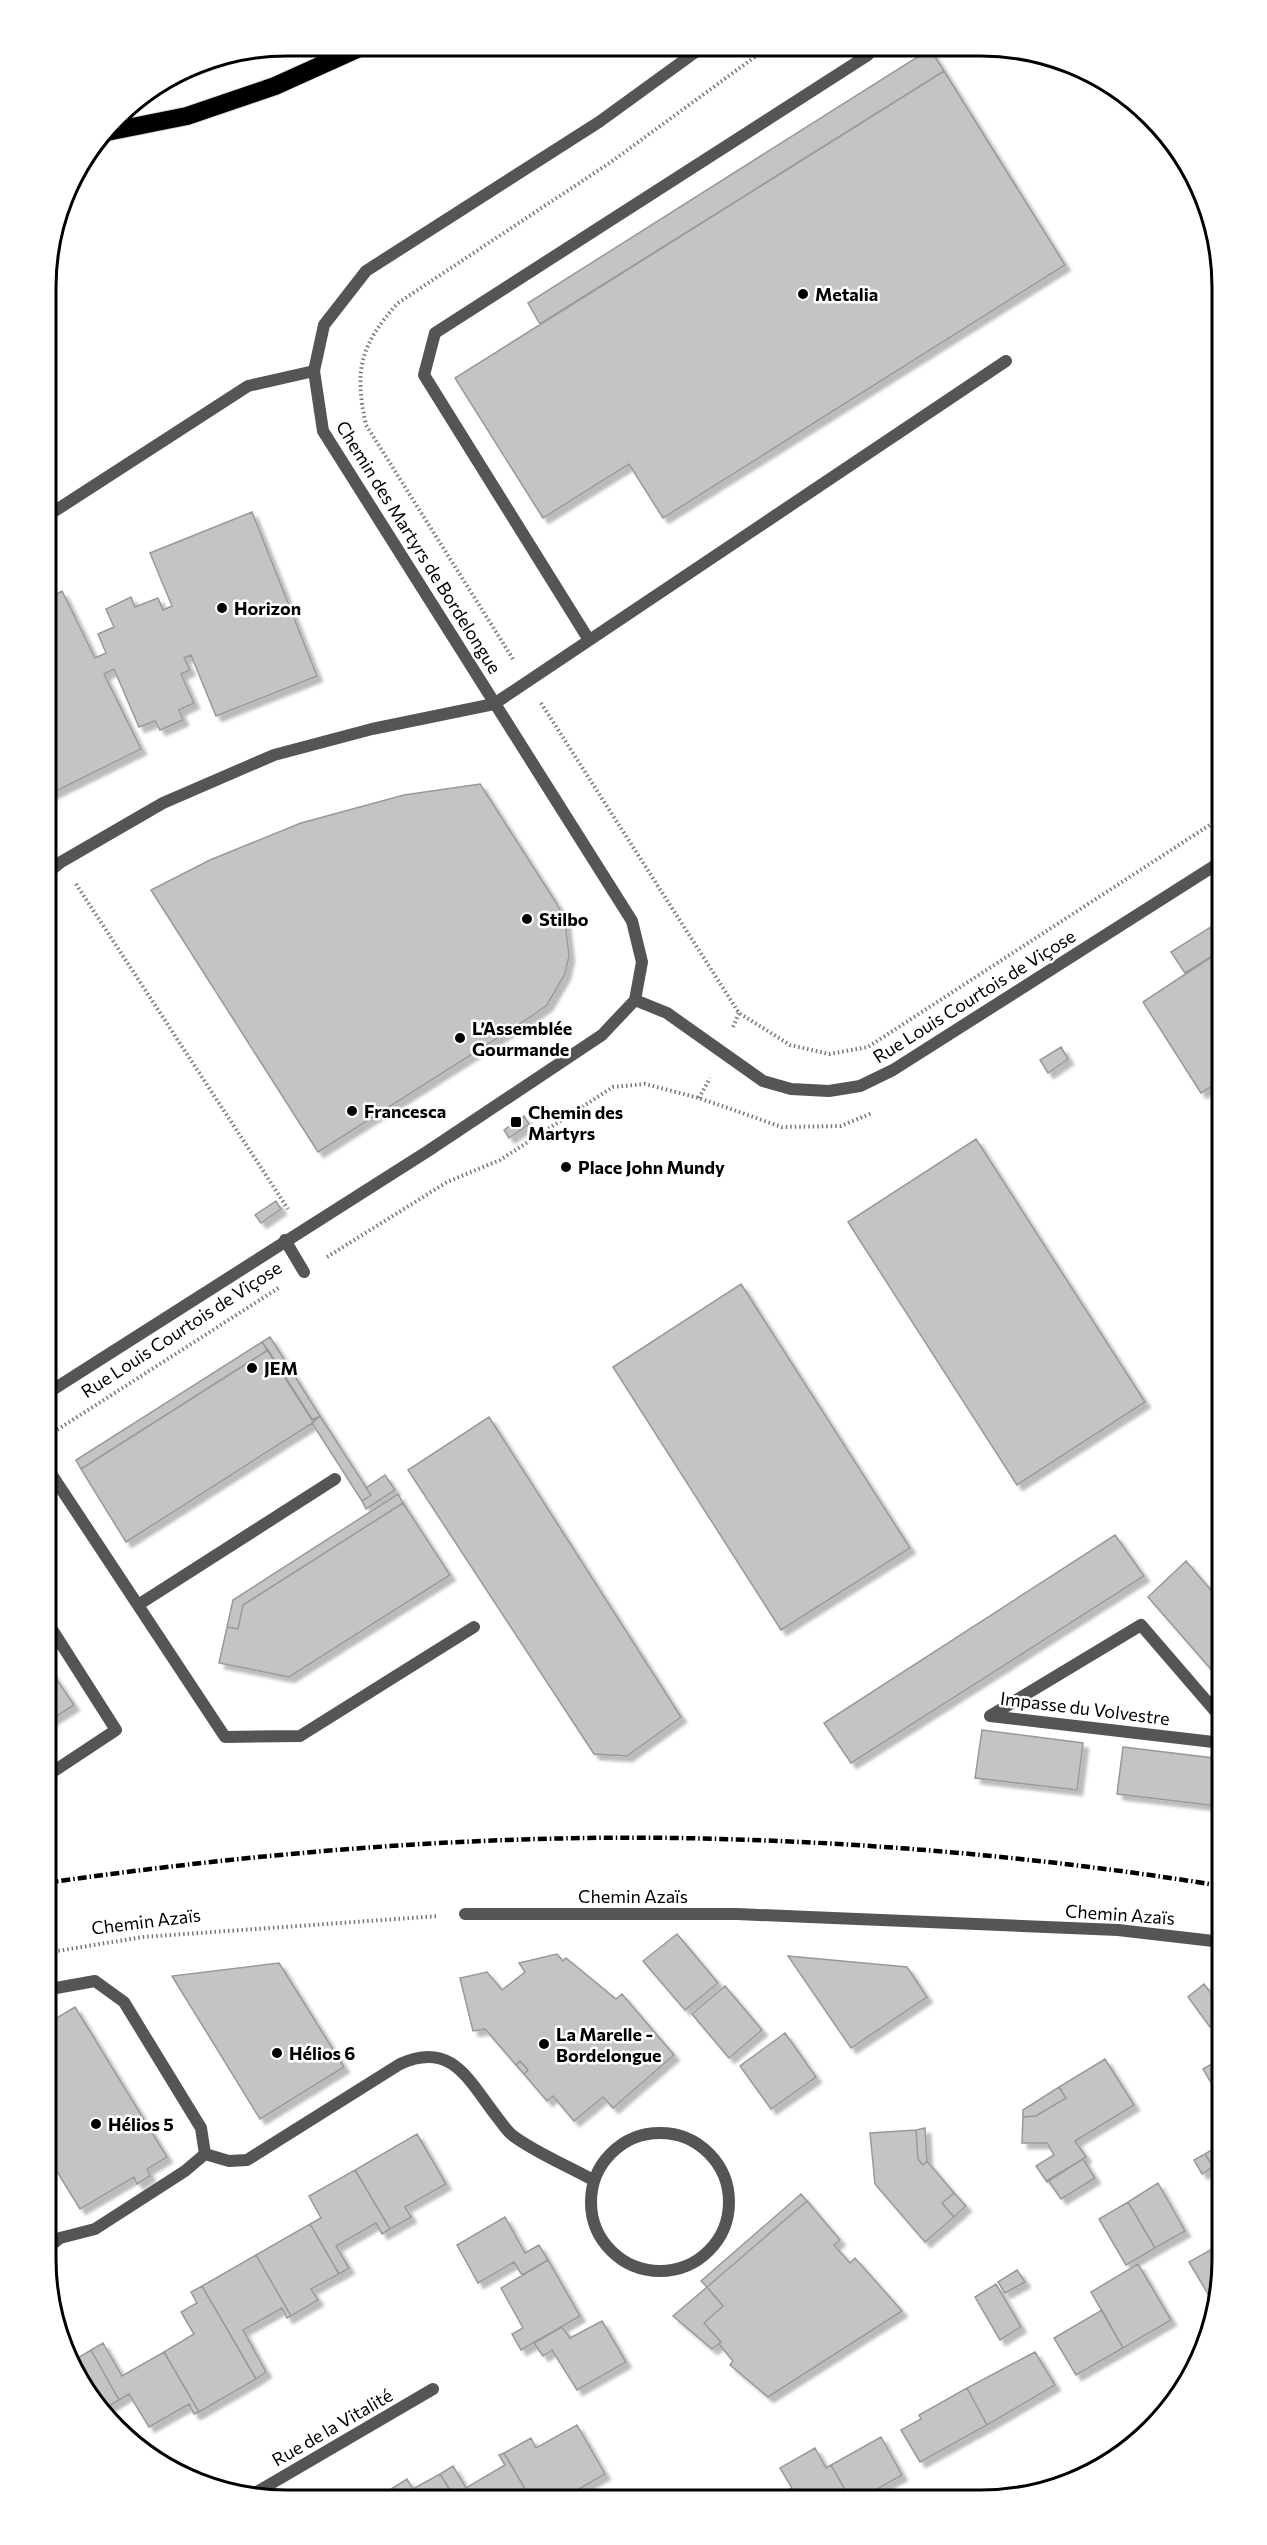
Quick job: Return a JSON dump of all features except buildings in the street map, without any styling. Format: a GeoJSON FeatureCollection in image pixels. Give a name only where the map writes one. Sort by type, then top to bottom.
{"type":"FeatureCollection","features":[{"type":"Feature","properties":{"kind":"highway"},"geometry":{"type":"LineString","coordinates":[[117,130],[188,116],[275,86],[342,56]]}},
{"type":"Feature","properties":{"kind":"street","name":"Chemin des Martyrs de Bordelongue"},"geometry":{"type":"LineString","coordinates":[[635,999],[642,962],[632,921],[323,431],[314,371],[324,326],[366,271],[599,122],[690,56]]}},
{"type":"Feature","properties":{"kind":"street"},"geometry":{"type":"LineString","coordinates":[[589,640],[424,375],[435,333],[866,56]]}},
{"type":"Feature","properties":{"kind":"street"},"geometry":{"type":"LineString","coordinates":[[56,866],[163,803],[274,755],[372,729],[494,704],[1006,361]]}},
{"type":"Feature","properties":{"kind":"street"},"geometry":{"type":"LineString","coordinates":[[56,510],[248,386],[314,371]]}},
{"type":"Feature","properties":{"kind":"street","name":"Rue Louis Courtois de Viçose"},"geometry":{"type":"LineString","coordinates":[[56,1388],[428,1151],[603,1035],[635,999],[667,1013],[763,1081],[791,1089],[829,1091],[860,1086],[893,1070],[1212,867]]}},
{"type":"Feature","properties":{"kind":"street","name":"Rue Louis Courtois de Viçose"},"geometry":{"type":"LineString","coordinates":[[285,1240],[304,1272]]}},
{"type":"Feature","properties":{"kind":"street"},"geometry":{"type":"LineString","coordinates":[[138,1605],[335,1479]]}},
{"type":"Feature","properties":{"kind":"street"},"geometry":{"type":"LineString","coordinates":[[56,1481],[225,1737],[300,1736],[474,1627]]}},
{"type":"Feature","properties":{"kind":"street","name":"Impasse du Volvestre"},"geometry":{"type":"LineString","coordinates":[[1212,1707],[1141,1625],[990,1716],[1212,1742]]}},
{"type":"Feature","properties":{"kind":"street"},"geometry":{"type":"LineString","coordinates":[[56,1636],[116,1730],[56,1770]]}},
{"type":"Feature","properties":{"kind":"street","name":"Chemin Azaïs"},"geometry":{"type":"LineString","coordinates":[[465,1914],[737,1914],[1118,1930],[1212,1941]]}},
{"type":"Feature","properties":{"kind":"street"},"geometry":{"type":"LineString","coordinates":[[56,1988],[95,1981],[124,2002],[201,2128],[205,2154]]}},
{"type":"Feature","properties":{"kind":"street"},"geometry":{"type":"LineString","coordinates":[[205,2154],[229,2161],[247,2160],[400,2064],[412,2058],[429,2056],[440,2057],[457,2066],[511,2134],[593,2180]]}},
{"type":"Feature","properties":{"kind":"street"},"geometry":{"type":"LineString","coordinates":[[667,2132],[696,2141],[719,2163],[730,2192],[727,2224],[711,2251],[685,2268],[654,2272],[624,2263],[601,2241],[590,2211],[593,2180],[609,2154],[636,2136],[667,2132]]}},
{"type":"Feature","properties":{"kind":"street"},"geometry":{"type":"LineString","coordinates":[[56,2241],[60,2238],[95,2229],[185,2171],[205,2154]]}},
{"type":"Feature","properties":{"kind":"street","name":"Rue de la Vitalité"},"geometry":{"type":"LineString","coordinates":[[263,2488],[433,2389]]}},
{"type":"Feature","properties":{"kind":"path"},"geometry":{"type":"LineString","coordinates":[[527,681],[366,425],[359,393],[362,362],[377,326],[398,303],[611,162],[755,56]]}},
{"type":"Feature","properties":{"kind":"path","name":"Rue Louis Courtois de Viçose"},"geometry":{"type":"LineString","coordinates":[[527,681],[739,1013],[790,1045],[829,1054],[868,1047],[1212,823]]}},
{"type":"Feature","properties":{"kind":"path"},"geometry":{"type":"LineString","coordinates":[[61,862],[302,1230]]}},
{"type":"Feature","properties":{"kind":"path"},"geometry":{"type":"LineString","coordinates":[[304,1272],[447,1182],[500,1160],[613,1087],[645,1084],[699,1098]]}},
{"type":"Feature","properties":{"kind":"path","name":"Rue Louis Courtois de Viçose"},"geometry":{"type":"LineString","coordinates":[[56,1431],[304,1272]]}},
{"type":"Feature","properties":{"kind":"path","name":"Chemin Azaïs"},"geometry":{"type":"LineString","coordinates":[[56,1951],[143,1937],[465,1914]]}},
{"type":"Feature","properties":{"kind":"shaded area"},"geometry":{"type":"Polygon","coordinates":[[[245,59],[176,83],[212,68],[245,59]]]}},
{"type":"Feature","properties":{"kind":"railway"},"geometry":{"type":"LineString","coordinates":[[56,1881],[203,1863],[361,1848],[520,1840],[678,1838],[815,1843],[951,1852],[1087,1867],[1212,1885]]}},
{"type":"Feature","properties":{"kind":"place","name":"Metalia"},"geometry":{"type":"Point","coordinates":[803,294]}},
{"type":"Feature","properties":{"kind":"place","name":"Horizon"},"geometry":{"type":"Point","coordinates":[222,608]}},
{"type":"Feature","properties":{"kind":"place","name":"Stilbo"},"geometry":{"type":"Point","coordinates":[527,919]}},
{"type":"Feature","properties":{"kind":"place","name":"L’Assemblée Gourmande"},"geometry":{"type":"Point","coordinates":[460,1038]}},
{"type":"Feature","properties":{"kind":"place","name":"Francesca"},"geometry":{"type":"Point","coordinates":[352,1111]}},
{"type":"Feature","properties":{"kind":"place","name":"Chemin des Martyrs"},"geometry":{"type":"Point","coordinates":[516,1122]}},
{"type":"Feature","properties":{"kind":"place","name":"Place John Mundy"},"geometry":{"type":"Point","coordinates":[566,1167]}},
{"type":"Feature","properties":{"kind":"place","name":"JEM"},"geometry":{"type":"Point","coordinates":[252,1368]}},
{"type":"Feature","properties":{"kind":"place","name":"La Marelle - Bordelongue"},"geometry":{"type":"Point","coordinates":[544,2044]}},
{"type":"Feature","properties":{"kind":"place","name":"Hélios 6"},"geometry":{"type":"Point","coordinates":[277,2053]}},
{"type":"Feature","properties":{"kind":"place","name":"Hélios 5"},"geometry":{"type":"Point","coordinates":[96,2124]}}]}
